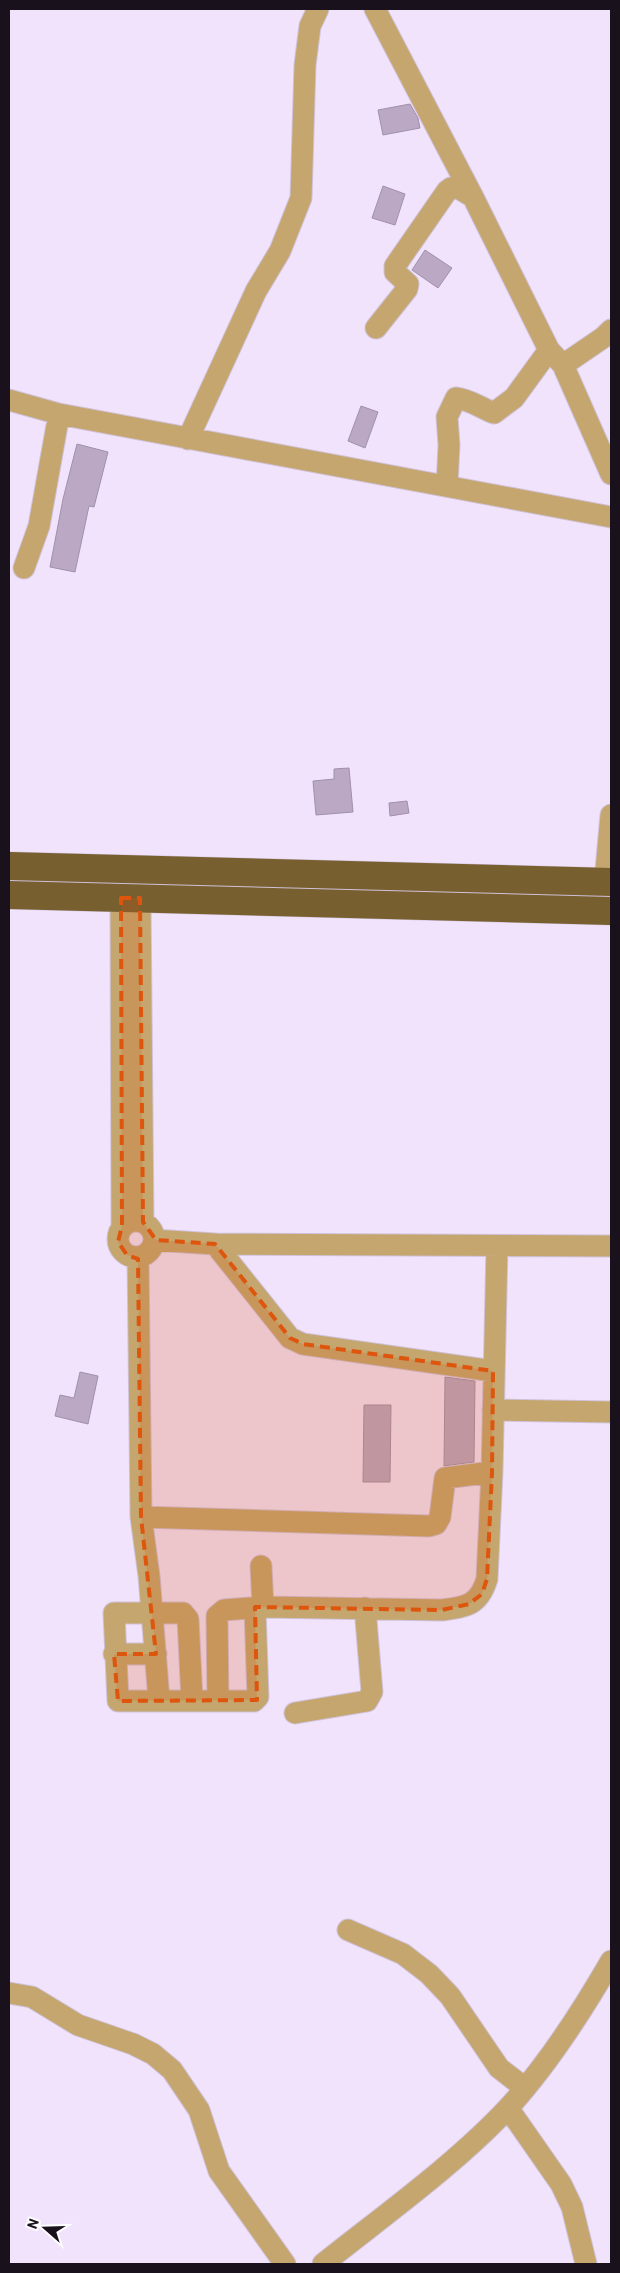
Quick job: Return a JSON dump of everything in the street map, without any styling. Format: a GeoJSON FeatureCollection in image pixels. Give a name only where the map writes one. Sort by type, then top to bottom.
{"type":"FeatureCollection","features":[{"type":"Feature","properties":{"kind":"highway"},"geometry":{"type":"LineString","coordinates":[[9,866],[608,882]]}},
{"type":"Feature","properties":{"kind":"highway"},"geometry":{"type":"LineString","coordinates":[[9,894],[611,911]]}},
{"type":"Feature","properties":{"kind":"street"},"geometry":{"type":"LineString","coordinates":[[188,439],[256,291],[280,252],[300,198],[305,65],[310,26],[318,9]]}},
{"type":"Feature","properties":{"kind":"street"},"geometry":{"type":"LineString","coordinates":[[375,9],[556,358],[611,474]]}},
{"type":"Feature","properties":{"kind":"street"},"geometry":{"type":"LineString","coordinates":[[376,328],[408,289],[408,284],[395,272],[395,266],[447,191],[451,188],[458,188],[473,197]]}},
{"type":"Feature","properties":{"kind":"street"},"geometry":{"type":"LineString","coordinates":[[447,486],[449,445],[447,417],[456,398],[465,398],[480,408],[494,413],[514,398],[556,358],[604,337],[611,330]]}},
{"type":"Feature","properties":{"kind":"street"},"geometry":{"type":"LineString","coordinates":[[9,400],[60,414],[188,439],[611,517]]}},
{"type":"Feature","properties":{"kind":"street"},"geometry":{"type":"LineString","coordinates":[[24,568],[39,526],[60,414]]}},
{"type":"Feature","properties":{"kind":"street"},"geometry":{"type":"LineString","coordinates":[[608,882],[611,815]]}},
{"type":"Feature","properties":{"kind":"street"},"geometry":{"type":"LineString","coordinates":[[131,898],[140,1229],[149,1251],[138,1257],[127,1255],[120,1247],[118,1236],[140,1229],[215,1244],[611,1246]]}},
{"type":"Feature","properties":{"kind":"street"},"geometry":{"type":"LineString","coordinates":[[215,1244],[290,1338],[303,1344],[493,1371]]}},
{"type":"Feature","properties":{"kind":"street"},"geometry":{"type":"LineString","coordinates":[[218,1701],[216,1616],[220,1612],[259,1608],[454,1609],[469,1604],[482,1594],[487,1579],[492,1472],[497,1246]]}},
{"type":"Feature","properties":{"kind":"street"},"geometry":{"type":"LineString","coordinates":[[138,1257],[141,1517],[152,1613],[159,1700]]}},
{"type":"Feature","properties":{"kind":"street"},"geometry":{"type":"LineString","coordinates":[[493,1410],[611,1412]]}},
{"type":"Feature","properties":{"kind":"street"},"geometry":{"type":"LineString","coordinates":[[141,1517],[429,1526],[436,1524],[440,1517],[442,1483],[445,1478],[492,1472]]}},
{"type":"Feature","properties":{"kind":"street"},"geometry":{"type":"LineString","coordinates":[[192,1700],[188,1618],[186,1614],[114,1612],[114,1654],[118,1701],[254,1701],[258,1697],[261,1566]]}},
{"type":"Feature","properties":{"kind":"street"},"geometry":{"type":"LineString","coordinates":[[294,1713],[367,1702],[370,1698],[372,1692],[365,1608]]}},
{"type":"Feature","properties":{"kind":"street"},"geometry":{"type":"LineString","coordinates":[[190,1654],[217,1653]]}},
{"type":"Feature","properties":{"kind":"street"},"geometry":{"type":"LineString","coordinates":[[114,1654],[156,1654]]}},
{"type":"Feature","properties":{"kind":"street"},"geometry":{"type":"LineString","coordinates":[[348,1930],[403,1954],[429,1974],[450,1996],[499,2068],[525,2088]]}},
{"type":"Feature","properties":{"kind":"street"},"geometry":{"type":"LineString","coordinates":[[323,2264],[450,2162],[508,2108],[562,2042],[611,1961]]}},
{"type":"Feature","properties":{"kind":"street"},"geometry":{"type":"LineString","coordinates":[[9,1994],[32,1997],[78,2025],[133,2044],[153,2054],[172,2070],[199,2110],[219,2171],[285,2264]]}},
{"type":"Feature","properties":{"kind":"street"},"geometry":{"type":"LineString","coordinates":[[508,2108],[561,2184],[572,2207],[586,2264]]}},
{"type":"Feature","properties":{"kind":"highlighted area"},"geometry":{"type":"Polygon","coordinates":[[[121,898],[140,898],[143,1222],[156,1240],[215,1244],[290,1338],[303,1344],[493,1371],[492,1472],[487,1579],[482,1594],[469,1604],[442,1610],[255,1607],[257,1700],[118,1701],[114,1654],[156,1654],[141,1517],[138,1259],[127,1255],[118,1242],[122,1226],[121,898]]]}},
{"type":"Feature","properties":{"kind":"building"},"geometry":{"type":"Polygon","coordinates":[[[410,104],[418,118],[420,128],[383,135],[378,110],[410,104]]]}},
{"type":"Feature","properties":{"kind":"building"},"geometry":{"type":"Polygon","coordinates":[[[383,186],[405,194],[395,225],[372,218],[383,186]]]}},
{"type":"Feature","properties":{"kind":"building"},"geometry":{"type":"Polygon","coordinates":[[[425,250],[452,268],[438,288],[412,270],[425,250]]]}},
{"type":"Feature","properties":{"kind":"building"},"geometry":{"type":"Polygon","coordinates":[[[361,406],[378,412],[365,448],[348,441],[361,406]]]}},
{"type":"Feature","properties":{"kind":"building"},"geometry":{"type":"Polygon","coordinates":[[[77,444],[108,452],[94,507],[89,506],[75,572],[50,567],[63,499],[77,444]]]}},
{"type":"Feature","properties":{"kind":"building"},"geometry":{"type":"Polygon","coordinates":[[[349,768],[353,812],[316,815],[313,781],[334,779],[334,769],[349,768]]]}},
{"type":"Feature","properties":{"kind":"building"},"geometry":{"type":"Polygon","coordinates":[[[407,801],[409,813],[390,816],[389,803],[407,801]]]}},
{"type":"Feature","properties":{"kind":"building"},"geometry":{"type":"Polygon","coordinates":[[[80,1372],[98,1376],[88,1424],[55,1416],[60,1395],[74,1398],[80,1372]]]}},
{"type":"Feature","properties":{"kind":"building"},"geometry":{"type":"Polygon","coordinates":[[[445,1377],[475,1381],[474,1462],[444,1466],[445,1377]]]}},
{"type":"Feature","properties":{"kind":"building"},"geometry":{"type":"Polygon","coordinates":[[[364,1405],[391,1405],[390,1482],[363,1482],[364,1405]]]}}]}
